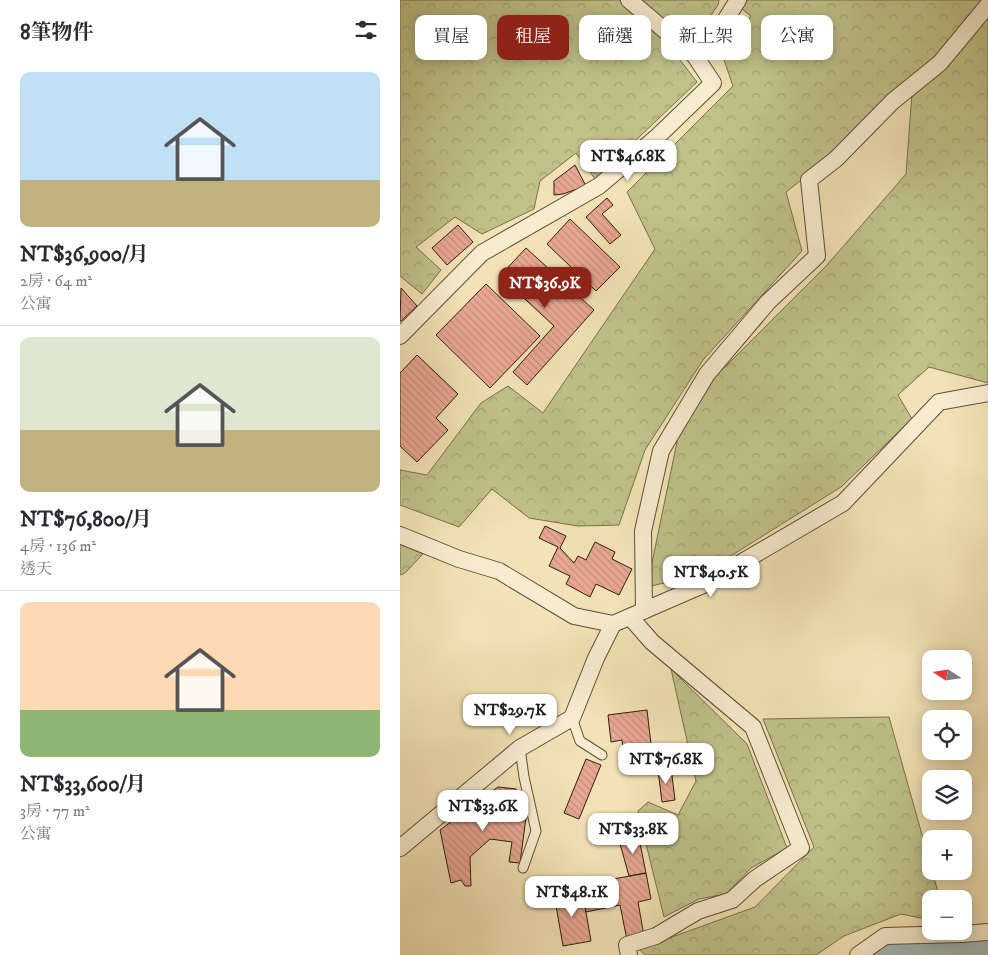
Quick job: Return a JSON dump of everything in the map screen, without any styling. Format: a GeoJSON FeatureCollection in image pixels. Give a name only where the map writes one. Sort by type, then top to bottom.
{"type":"FeatureCollection","features":[{"type":"Feature","properties":{"kind":"street"},"geometry":{"type":"LineString","coordinates":[[629,0],[661,27]]}},
{"type":"Feature","properties":{"kind":"street"},"geometry":{"type":"LineString","coordinates":[[729,15],[738,0]]}},
{"type":"Feature","properties":{"kind":"street"},"geometry":{"type":"LineString","coordinates":[[629,955],[627,945],[656,936],[698,911],[732,900],[755,879],[801,848],[753,727],[652,642],[637,614],[643,530],[661,451],[707,374],[768,302],[817,256],[809,180],[836,159],[893,101],[940,63],[988,5]]}},
{"type":"Feature","properties":{"kind":"street"},"geometry":{"type":"LineString","coordinates":[[400,336],[482,253],[599,186],[658,136],[713,83],[698,60]]}},
{"type":"Feature","properties":{"kind":"street"},"geometry":{"type":"LineString","coordinates":[[400,535],[459,559],[499,570],[574,616],[613,624],[703,585],[844,503],[939,402],[988,393]]}},
{"type":"Feature","properties":{"kind":"street"},"geometry":{"type":"LineString","coordinates":[[400,848],[520,748],[572,718],[596,658],[613,624]]}},
{"type":"Feature","properties":{"kind":"street"},"geometry":{"type":"LineString","coordinates":[[858,955],[885,936],[988,932]]}},
{"type":"Feature","properties":{"kind":"lane"},"geometry":{"type":"LineString","coordinates":[[572,718],[580,741],[602,755]]}},
{"type":"Feature","properties":{"kind":"lane"},"geometry":{"type":"LineString","coordinates":[[520,748],[536,831],[523,868]]}},
{"type":"Feature","properties":{"kind":"green space"},"geometry":{"type":"Polygon","coordinates":[[[400,0],[719,0],[711,15],[661,15],[661,60],[680,60],[697,82],[595,179],[576,153],[540,181],[534,209],[482,234],[455,217],[416,247],[441,270],[422,294],[400,276],[400,0]]]}},
{"type":"Feature","properties":{"kind":"green space"},"geometry":{"type":"Polygon","coordinates":[[[730,0],[988,0],[988,383],[929,367],[898,395],[912,419],[841,487],[702,574],[647,587],[684,408],[827,265],[906,174],[912,93],[786,192],[802,251],[703,360],[645,450],[619,525],[578,526],[529,518],[492,489],[459,527],[400,505],[400,470],[427,475],[481,403],[508,386],[543,413],[655,249],[627,192],[733,86],[724,60],[751,60],[750,15],[730,0]]]}},
{"type":"Feature","properties":{"kind":"green space"},"geometry":{"type":"Polygon","coordinates":[[[400,544],[423,554],[405,573],[400,575],[400,544]]]}},
{"type":"Feature","properties":{"kind":"green space"},"geometry":{"type":"Polygon","coordinates":[[[671,669],[747,744],[787,848],[751,868],[726,894],[699,899],[664,917],[638,811],[648,802],[678,815],[696,781],[671,669]]]}},
{"type":"Feature","properties":{"kind":"green space"},"geometry":{"type":"Polygon","coordinates":[[[889,717],[922,835],[922,880],[935,880],[937,890],[922,890],[922,918],[901,914],[844,936],[816,955],[645,955],[639,949],[755,907],[814,847],[763,719],[889,717]]]}},
{"type":"Feature","properties":{"kind":"building"},"geometry":{"type":"Polygon","coordinates":[[[575,165],[586,186],[554,195],[554,181],[575,165]]]}},
{"type":"Feature","properties":{"kind":"building"},"geometry":{"type":"Polygon","coordinates":[[[607,198],[613,205],[602,214],[621,235],[610,244],[586,217],[607,198]]]}},
{"type":"Feature","properties":{"kind":"building"},"geometry":{"type":"Polygon","coordinates":[[[570,219],[620,267],[596,291],[547,244],[570,219]]]}},
{"type":"Feature","properties":{"kind":"building"},"geometry":{"type":"Polygon","coordinates":[[[458,225],[473,242],[447,265],[432,248],[458,225]]]}},
{"type":"Feature","properties":{"kind":"building"},"geometry":{"type":"Polygon","coordinates":[[[526,248],[594,310],[527,385],[513,372],[554,326],[500,276],[526,248]]]}},
{"type":"Feature","properties":{"kind":"building"},"geometry":{"type":"Polygon","coordinates":[[[486,284],[540,336],[490,388],[436,335],[486,284]]]}},
{"type":"Feature","properties":{"kind":"building"},"geometry":{"type":"Polygon","coordinates":[[[401,288],[417,306],[400,321],[401,288]]]}},
{"type":"Feature","properties":{"kind":"building"},"geometry":{"type":"Polygon","coordinates":[[[417,355],[458,394],[436,418],[448,430],[417,462],[400,446],[400,373],[417,355]]]}},
{"type":"Feature","properties":{"kind":"building"},"geometry":{"type":"Polygon","coordinates":[[[545,526],[566,536],[560,548],[574,563],[578,556],[586,560],[595,542],[615,552],[612,559],[632,569],[619,595],[596,584],[590,597],[566,584],[570,576],[549,566],[558,547],[539,538],[545,526]]]}},
{"type":"Feature","properties":{"kind":"building"},"geometry":{"type":"Polygon","coordinates":[[[647,710],[653,761],[625,764],[622,740],[611,742],[608,715],[647,710]]]}},
{"type":"Feature","properties":{"kind":"building"},"geometry":{"type":"Polygon","coordinates":[[[586,759],[601,765],[579,819],[564,813],[586,759]]]}},
{"type":"Feature","properties":{"kind":"building"},"geometry":{"type":"Polygon","coordinates":[[[671,768],[675,800],[662,802],[658,770],[671,768]]]}},
{"type":"Feature","properties":{"kind":"building"},"geometry":{"type":"Polygon","coordinates":[[[498,787],[516,789],[513,808],[527,810],[520,863],[509,862],[512,842],[490,839],[470,857],[471,886],[465,886],[461,880],[451,883],[440,830],[498,787]]]}},
{"type":"Feature","properties":{"kind":"building"},"geometry":{"type":"Polygon","coordinates":[[[638,833],[646,873],[629,876],[619,840],[638,833]]]}},
{"type":"Feature","properties":{"kind":"building"},"geometry":{"type":"Polygon","coordinates":[[[646,873],[651,899],[638,902],[644,936],[627,940],[620,905],[586,912],[581,885],[646,873]]]}},
{"type":"Feature","properties":{"kind":"building"},"geometry":{"type":"Polygon","coordinates":[[[582,889],[591,941],[563,946],[554,894],[582,889]]]}},
{"type":"Feature","properties":{"kind":"waterway"},"geometry":{"type":"LineString","coordinates":[[870,955],[881,950],[910,943],[988,941]]}}]}
